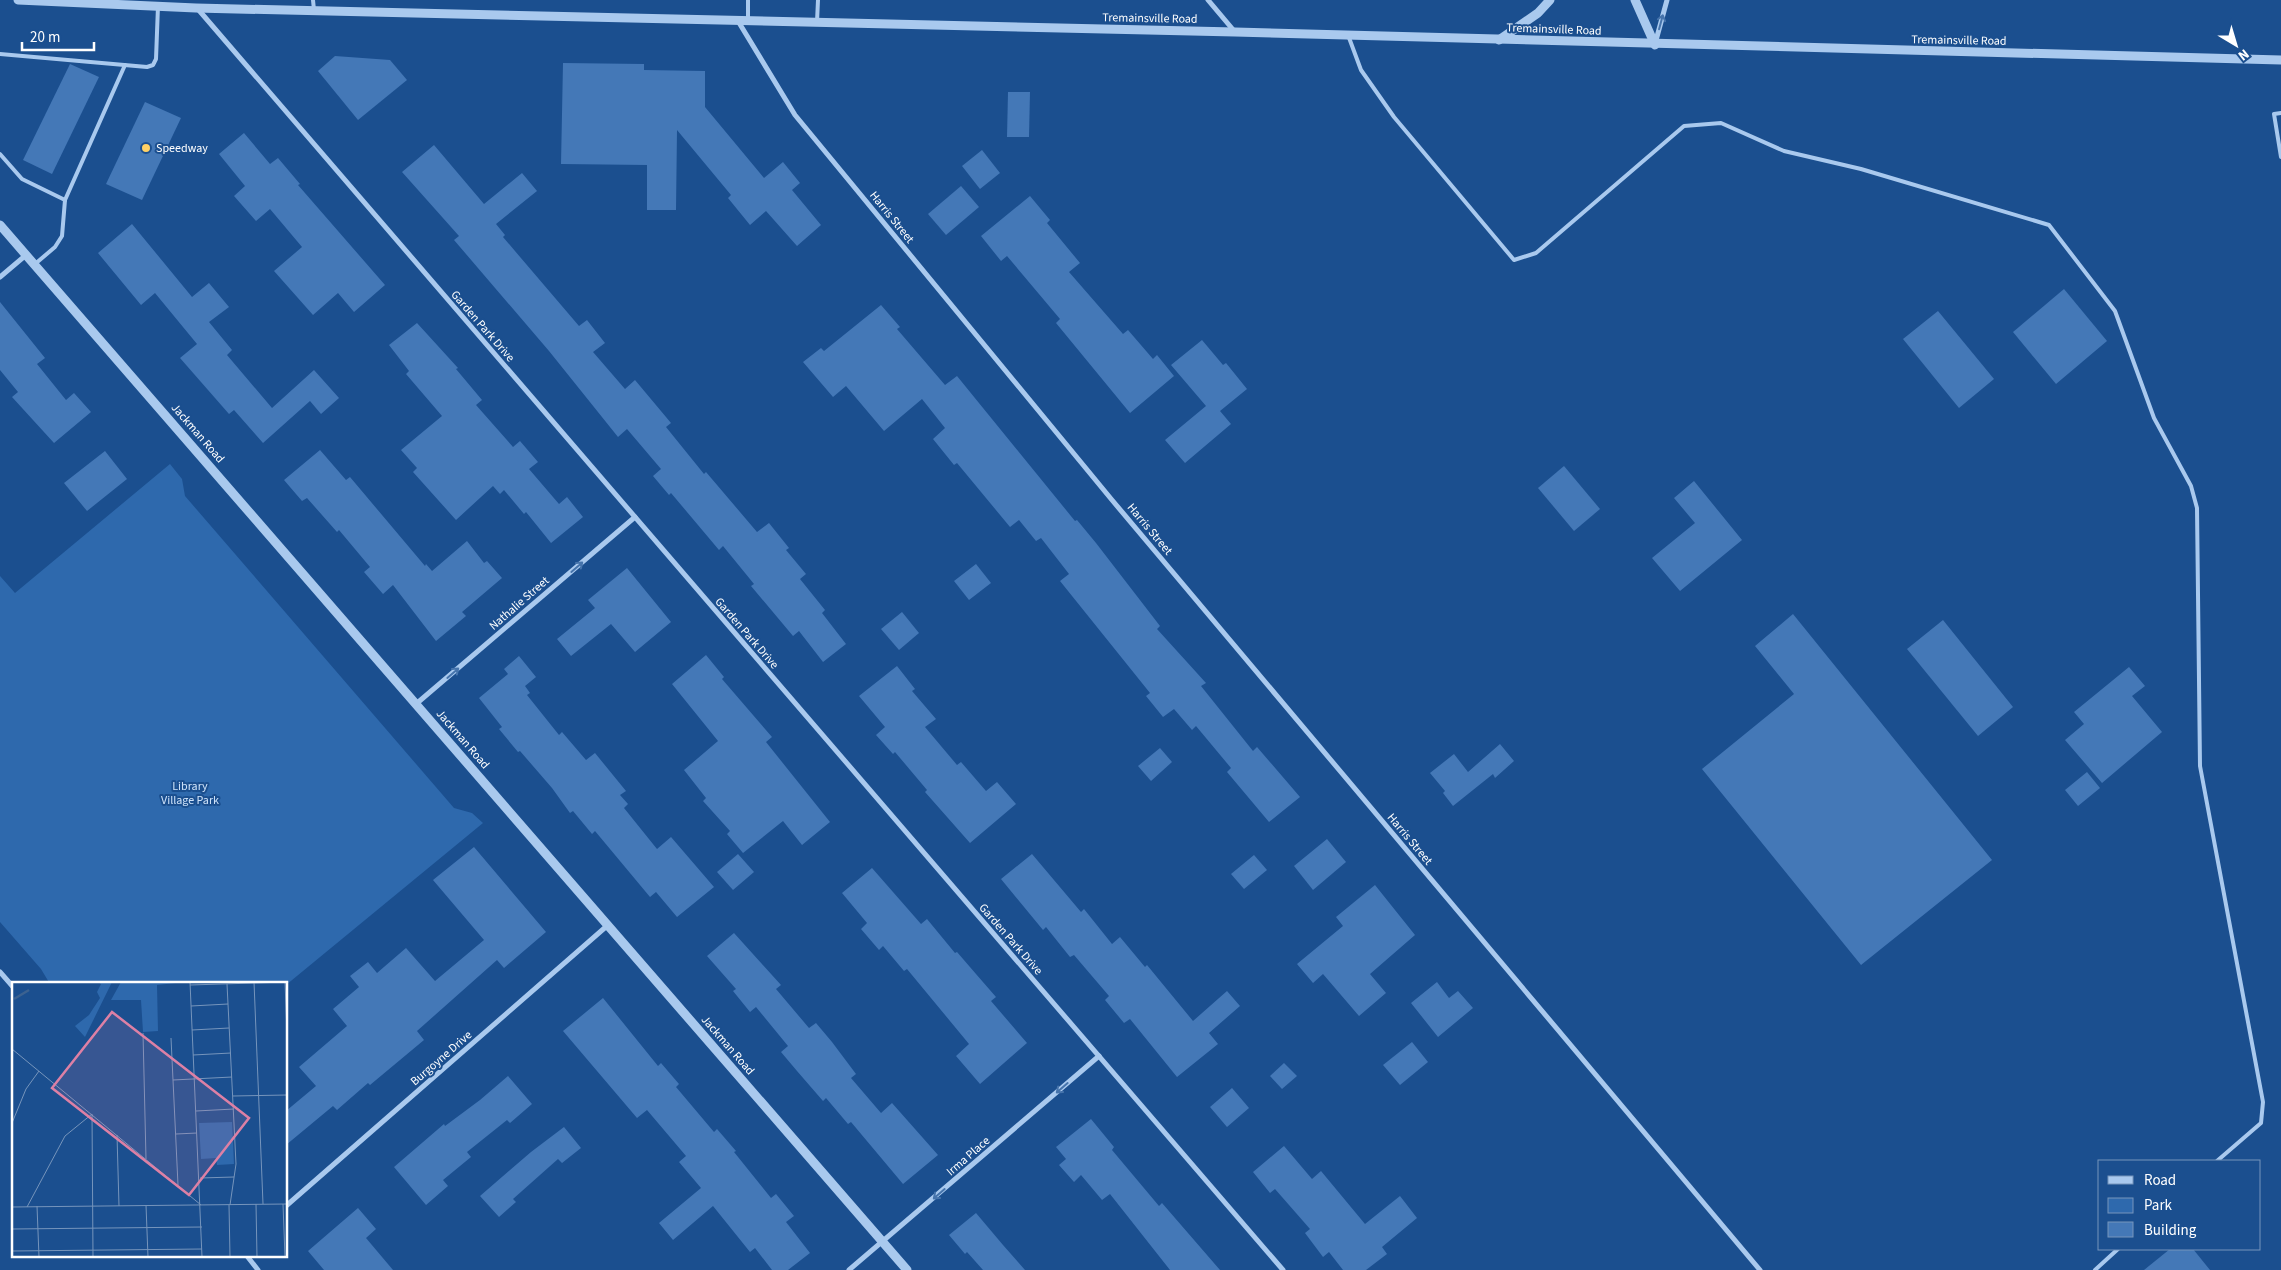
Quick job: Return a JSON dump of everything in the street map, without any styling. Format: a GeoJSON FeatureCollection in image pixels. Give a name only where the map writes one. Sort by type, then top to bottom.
{"type":"FeatureCollection","features":[{"type":"Feature","properties":{"kind":"street","name":"Tremainsville Road"},"geometry":{"type":"LineString","coordinates":[[18,0],[196,8],[1235,32],[2281,60]]}},
{"type":"Feature","properties":{"kind":"street"},"geometry":{"type":"LineString","coordinates":[[1208,0],[1235,32]]}},
{"type":"Feature","properties":{"kind":"street"},"geometry":{"type":"LineString","coordinates":[[1499,40],[1538,13],[1550,0]]}},
{"type":"Feature","properties":{"kind":"street"},"geometry":{"type":"LineString","coordinates":[[1635,0],[1655,44]]}},
{"type":"Feature","properties":{"kind":"street"},"geometry":{"type":"LineString","coordinates":[[1655,44],[1667,0]]}},
{"type":"Feature","properties":{"kind":"street","name":"Garden Park Drive"},"geometry":{"type":"LineString","coordinates":[[196,8],[1283,1270]]}},
{"type":"Feature","properties":{"kind":"street","name":"Harris Street"},"geometry":{"type":"LineString","coordinates":[[743,21],[795,115],[1112,500],[1760,1270]]}},
{"type":"Feature","properties":{"kind":"street","name":"Jackman Road"},"geometry":{"type":"LineString","coordinates":[[0,225],[907,1270]]}},
{"type":"Feature","properties":{"kind":"street"},"geometry":{"type":"LineString","coordinates":[[0,277],[26,256]]}},
{"type":"Feature","properties":{"kind":"street","name":"Nathalie Street"},"geometry":{"type":"LineString","coordinates":[[416,704],[635,517]]}},
{"type":"Feature","properties":{"kind":"street","name":"Burgoyne Drive"},"geometry":{"type":"LineString","coordinates":[[288,1204],[608,925]]}},
{"type":"Feature","properties":{"kind":"street"},"geometry":{"type":"LineString","coordinates":[[0,972],[12,986]]}},
{"type":"Feature","properties":{"kind":"street","name":"Irma Place"},"geometry":{"type":"LineString","coordinates":[[849,1270],[1099,1056]]}},
{"type":"Feature","properties":{"kind":"street"},"geometry":{"type":"LineString","coordinates":[[248,1258],[258,1270]]}},
{"type":"Feature","properties":{"kind":"lane"},"geometry":{"type":"LineString","coordinates":[[313,0],[314,10]]}},
{"type":"Feature","properties":{"kind":"lane"},"geometry":{"type":"LineString","coordinates":[[743,21],[748,0]]}},
{"type":"Feature","properties":{"kind":"lane"},"geometry":{"type":"LineString","coordinates":[[817,22],[818,0]]}},
{"type":"Feature","properties":{"kind":"lane"},"geometry":{"type":"LineString","coordinates":[[0,54],[146,67],[153,65],[156,59],[158,6]]}},
{"type":"Feature","properties":{"kind":"lane"},"geometry":{"type":"LineString","coordinates":[[1348,36],[1361,70],[1394,117],[1514,260],[1536,253],[1684,126],[1721,123],[1784,152],[1861,169],[2049,225],[2115,311],[2154,418],[2191,486],[2197,508],[2200,766],[2263,1102],[2261,1123],[2218,1160]]}},
{"type":"Feature","properties":{"kind":"lane"},"geometry":{"type":"LineString","coordinates":[[34,265],[55,247],[62,236],[65,200],[125,65]]}},
{"type":"Feature","properties":{"kind":"lane"},"geometry":{"type":"LineString","coordinates":[[2281,113],[2274,114],[2281,157]]}},
{"type":"Feature","properties":{"kind":"lane"},"geometry":{"type":"LineString","coordinates":[[0,154],[22,180],[65,200]]}},
{"type":"Feature","properties":{"kind":"lane"},"geometry":{"type":"LineString","coordinates":[[2095,1270],[2117,1250]]}},
{"type":"Feature","properties":{"kind":"green space","name":"Library Village Park"},"geometry":{"type":"Polygon","coordinates":[[[170,464],[182,479],[185,496],[454,808],[472,813],[483,823],[288,983],[49,982],[41,969],[0,922],[0,576],[15,593],[170,464]]]}},
{"type":"Feature","properties":{"kind":"building"},"geometry":{"type":"Polygon","coordinates":[[[335,56],[390,60],[407,80],[358,120],[318,71],[335,56]]]}},
{"type":"Feature","properties":{"kind":"building"},"geometry":{"type":"Polygon","coordinates":[[[563,63],[644,64],[644,70],[705,71],[705,107],[764,178],[783,162],[800,183],[792,190],[821,225],[797,246],[766,211],[750,225],[728,198],[731,195],[677,130],[676,210],[647,210],[647,165],[561,164],[563,63]]]}},
{"type":"Feature","properties":{"kind":"building"},"geometry":{"type":"Polygon","coordinates":[[[70,64],[99,77],[52,174],[23,160],[70,64]]]}},
{"type":"Feature","properties":{"kind":"building"},"geometry":{"type":"Polygon","coordinates":[[[1008,92],[1030,92],[1029,137],[1007,137],[1008,92]]]}},
{"type":"Feature","properties":{"kind":"building"},"geometry":{"type":"Polygon","coordinates":[[[145,102],[181,118],[142,200],[106,184],[145,102]]]}},
{"type":"Feature","properties":{"kind":"building"},"geometry":{"type":"Polygon","coordinates":[[[244,133],[270,164],[278,158],[300,184],[298,185],[385,285],[354,312],[338,293],[313,315],[274,271],[302,247],[270,209],[256,221],[234,196],[245,186],[219,154],[244,133]]]}},
{"type":"Feature","properties":{"kind":"building"},"geometry":{"type":"Polygon","coordinates":[[[434,145],[484,204],[522,173],[537,191],[496,224],[505,235],[503,237],[579,326],[587,320],[605,343],[593,352],[625,389],[635,380],[671,423],[666,427],[704,474],[706,472],[757,532],[769,523],[789,548],[786,550],[806,574],[800,579],[825,610],[822,613],[846,644],[823,662],[799,631],[793,636],[751,586],[754,584],[723,546],[719,550],[671,493],[669,495],[653,476],[661,469],[627,429],[618,437],[549,351],[454,240],[459,236],[402,172],[434,145]]]}},
{"type":"Feature","properties":{"kind":"building"},"geometry":{"type":"Polygon","coordinates":[[[982,150],[1000,173],[980,189],[962,166],[982,150]]]}},
{"type":"Feature","properties":{"kind":"building"},"geometry":{"type":"Polygon","coordinates":[[[961,186],[979,207],[946,235],[928,214],[961,186]]]}},
{"type":"Feature","properties":{"kind":"building"},"geometry":{"type":"Polygon","coordinates":[[[1030,196],[1050,220],[1047,223],[1080,263],[1069,272],[1123,334],[1128,330],[1153,359],[1157,355],[1174,376],[1130,413],[1056,323],[1060,319],[1007,256],[1001,261],[981,236],[1030,196]]]}},
{"type":"Feature","properties":{"kind":"building"},"geometry":{"type":"Polygon","coordinates":[[[132,224],[192,297],[209,283],[229,307],[209,322],[232,350],[227,355],[272,408],[314,370],[339,398],[321,414],[310,401],[263,443],[234,410],[229,414],[180,358],[197,344],[155,293],[141,305],[98,253],[132,224]]]}},
{"type":"Feature","properties":{"kind":"building"},"geometry":{"type":"Polygon","coordinates":[[[2064,289],[2107,341],[2056,384],[2013,332],[2064,289]]]}},
{"type":"Feature","properties":{"kind":"building"},"geometry":{"type":"Polygon","coordinates":[[[0,302],[45,358],[37,364],[66,400],[74,393],[91,412],[54,443],[12,397],[18,392],[0,370],[0,302]]]}},
{"type":"Feature","properties":{"kind":"building"},"geometry":{"type":"Polygon","coordinates":[[[881,305],[900,327],[897,329],[945,385],[957,376],[1075,521],[1077,520],[1096,543],[1160,626],[1157,629],[1206,683],[1201,686],[1253,751],[1257,747],[1300,797],[1269,822],[1227,772],[1231,768],[1196,726],[1192,730],[1174,709],[1163,717],[1146,696],[1150,693],[1060,581],[1069,574],[1041,538],[1036,541],[1019,520],[1010,527],[957,463],[954,465],[933,439],[945,428],[922,399],[884,431],[846,386],[833,397],[803,362],[821,348],[824,351],[881,305]]]}},
{"type":"Feature","properties":{"kind":"building"},"geometry":{"type":"Polygon","coordinates":[[[1938,311],[1994,379],[1959,408],[1903,339],[1938,311]]]}},
{"type":"Feature","properties":{"kind":"building"},"geometry":{"type":"Polygon","coordinates":[[[417,323],[458,368],[456,369],[482,400],[476,405],[513,447],[520,441],[538,462],[529,469],[559,504],[567,497],[583,517],[551,543],[526,512],[524,514],[504,490],[500,494],[493,486],[456,520],[413,472],[417,468],[401,450],[442,416],[406,374],[409,371],[389,345],[417,323]]]}},
{"type":"Feature","properties":{"kind":"building"},"geometry":{"type":"Polygon","coordinates":[[[1202,340],[1223,365],[1226,363],[1247,389],[1220,411],[1231,424],[1185,463],[1165,440],[1206,406],[1171,365],[1202,340]]]}},
{"type":"Feature","properties":{"kind":"building"},"geometry":{"type":"Polygon","coordinates":[[[320,450],[346,480],[350,477],[425,566],[426,564],[432,571],[467,541],[484,563],[487,561],[502,578],[462,612],[466,616],[436,641],[393,585],[383,594],[364,572],[370,567],[339,530],[337,532],[307,498],[302,501],[284,480],[320,450]]]}},
{"type":"Feature","properties":{"kind":"building"},"geometry":{"type":"Polygon","coordinates":[[[105,451],[127,479],[87,511],[64,483],[105,451]]]}},
{"type":"Feature","properties":{"kind":"building"},"geometry":{"type":"Polygon","coordinates":[[[1564,466],[1600,509],[1574,531],[1538,488],[1564,466]]]}},
{"type":"Feature","properties":{"kind":"building"},"geometry":{"type":"Polygon","coordinates":[[[1694,481],[1742,540],[1680,591],[1652,558],[1695,523],[1674,498],[1694,481]]]}},
{"type":"Feature","properties":{"kind":"building"},"geometry":{"type":"Polygon","coordinates":[[[976,564],[991,583],[969,600],[954,581],[976,564]]]}},
{"type":"Feature","properties":{"kind":"building"},"geometry":{"type":"Polygon","coordinates":[[[627,568],[671,622],[635,652],[611,624],[571,656],[557,639],[595,608],[588,600],[627,568]]]}},
{"type":"Feature","properties":{"kind":"building"},"geometry":{"type":"Polygon","coordinates":[[[902,612],[919,633],[899,650],[881,629],[902,612]]]}},
{"type":"Feature","properties":{"kind":"building"},"geometry":{"type":"Polygon","coordinates":[[[1793,614],[1992,860],[1861,965],[1702,769],[1794,694],[1755,646],[1793,614]]]}},
{"type":"Feature","properties":{"kind":"building"},"geometry":{"type":"Polygon","coordinates":[[[1943,620],[2013,707],[1978,736],[1907,649],[1943,620]]]}},
{"type":"Feature","properties":{"kind":"building"},"geometry":{"type":"Polygon","coordinates":[[[706,655],[724,677],[722,679],[772,737],[766,742],[830,822],[802,845],[783,821],[743,853],[727,834],[730,831],[703,801],[706,798],[684,770],[718,741],[672,684],[706,655]]]}},
{"type":"Feature","properties":{"kind":"building"},"geometry":{"type":"Polygon","coordinates":[[[519,656],[536,677],[525,686],[530,693],[527,695],[559,735],[562,732],[586,760],[595,753],[626,791],[620,795],[628,804],[624,808],[657,849],[671,837],[714,887],[677,917],[656,892],[650,897],[595,831],[592,834],[573,811],[570,813],[552,788],[499,729],[502,727],[479,698],[508,674],[504,669],[519,656]]]}},
{"type":"Feature","properties":{"kind":"building"},"geometry":{"type":"Polygon","coordinates":[[[897,666],[915,689],[912,691],[936,719],[925,727],[957,765],[961,762],[986,791],[997,782],[1016,804],[970,843],[925,792],[927,790],[895,752],[893,754],[876,735],[885,727],[859,696],[897,666]]]}},
{"type":"Feature","properties":{"kind":"building"},"geometry":{"type":"Polygon","coordinates":[[[2129,667],[2145,686],[2132,696],[2162,732],[2102,783],[2065,740],[2084,724],[2074,712],[2129,667]]]}},
{"type":"Feature","properties":{"kind":"building"},"geometry":{"type":"Polygon","coordinates":[[[1500,744],[1514,761],[1495,778],[1493,774],[1453,806],[1443,793],[1445,791],[1430,773],[1454,754],[1468,772],[1500,744]]]}},
{"type":"Feature","properties":{"kind":"building"},"geometry":{"type":"Polygon","coordinates":[[[1160,748],[1172,762],[1151,781],[1138,766],[1160,748]]]}},
{"type":"Feature","properties":{"kind":"building"},"geometry":{"type":"Polygon","coordinates":[[[2087,772],[2100,788],[2078,806],[2065,790],[2087,772]]]}},
{"type":"Feature","properties":{"kind":"building"},"geometry":{"type":"Polygon","coordinates":[[[1327,839],[1346,862],[1313,890],[1294,866],[1327,839]]]}},
{"type":"Feature","properties":{"kind":"building"},"geometry":{"type":"Polygon","coordinates":[[[474,847],[546,932],[504,968],[497,960],[417,1031],[424,1040],[370,1085],[368,1083],[337,1110],[333,1106],[288,1143],[288,1109],[316,1086],[299,1067],[347,1026],[333,1009],[359,987],[350,976],[368,962],[377,973],[406,948],[435,981],[484,940],[433,880],[474,847]]]}},
{"type":"Feature","properties":{"kind":"building"},"geometry":{"type":"Polygon","coordinates":[[[738,854],[754,872],[733,890],[717,872],[738,854]]]}},
{"type":"Feature","properties":{"kind":"building"},"geometry":{"type":"Polygon","coordinates":[[[1032,854],[1081,912],[1084,909],[1112,944],[1120,937],[1145,967],[1147,965],[1193,1021],[1227,991],[1240,1006],[1209,1033],[1218,1044],[1177,1077],[1130,1019],[1124,1023],[1105,1000],[1109,996],[1074,955],[1070,957],[1046,927],[1043,930],[1001,879],[1032,854]]]}},
{"type":"Feature","properties":{"kind":"building"},"geometry":{"type":"Polygon","coordinates":[[[1254,855],[1267,870],[1244,889],[1231,874],[1254,855]]]}},
{"type":"Feature","properties":{"kind":"building"},"geometry":{"type":"Polygon","coordinates":[[[872,868],[921,924],[927,919],[955,953],[957,952],[996,997],[991,1001],[1027,1043],[980,1084],[956,1056],[969,1044],[907,969],[904,971],[883,946],[879,950],[861,929],[867,923],[842,893],[872,868]]]}},
{"type":"Feature","properties":{"kind":"building"},"geometry":{"type":"Polygon","coordinates":[[[1375,885],[1415,935],[1370,974],[1386,993],[1359,1016],[1323,974],[1313,983],[1297,964],[1343,926],[1336,917],[1375,885]]]}},
{"type":"Feature","properties":{"kind":"building"},"geometry":{"type":"Polygon","coordinates":[[[734,933],[781,985],[776,989],[809,1028],[816,1023],[832,1042],[856,1074],[851,1078],[881,1113],[892,1103],[938,1155],[903,1184],[851,1122],[848,1124],[826,1098],[823,1101],[797,1071],[781,1052],[788,1046],[756,1007],[750,1012],[733,991],[736,989],[707,956],[734,933]]]}},
{"type":"Feature","properties":{"kind":"building"},"geometry":{"type":"Polygon","coordinates":[[[1437,982],[1449,998],[1458,991],[1473,1008],[1438,1037],[1411,1003],[1437,982]]]}},
{"type":"Feature","properties":{"kind":"building"},"geometry":{"type":"Polygon","coordinates":[[[603,998],[658,1066],[661,1063],[679,1084],[676,1087],[714,1132],[717,1129],[736,1151],[734,1152],[771,1198],[776,1194],[794,1216],[786,1222],[810,1253],[788,1270],[772,1270],[755,1248],[750,1252],[713,1206],[673,1240],[659,1223],[701,1188],[679,1162],[686,1156],[647,1110],[637,1118],[563,1031],[603,998]]]}},
{"type":"Feature","properties":{"kind":"building"},"geometry":{"type":"Polygon","coordinates":[[[1412,1042],[1428,1062],[1400,1085],[1383,1065],[1412,1042]]]}},
{"type":"Feature","properties":{"kind":"building"},"geometry":{"type":"Polygon","coordinates":[[[1284,1063],[1297,1076],[1282,1089],[1270,1076],[1284,1063]]]}},
{"type":"Feature","properties":{"kind":"building"},"geometry":{"type":"Polygon","coordinates":[[[508,1076],[532,1104],[510,1123],[507,1120],[467,1152],[471,1157],[443,1180],[448,1186],[426,1205],[394,1167],[444,1124],[445,1126],[480,1100],[508,1076]]]}},
{"type":"Feature","properties":{"kind":"building"},"geometry":{"type":"Polygon","coordinates":[[[1232,1088],[1249,1108],[1227,1127],[1210,1107],[1232,1088]]]}},
{"type":"Feature","properties":{"kind":"building"},"geometry":{"type":"Polygon","coordinates":[[[1091,1119],[1114,1147],[1112,1150],[1159,1206],[1162,1203],[1220,1270],[1170,1270],[1110,1194],[1102,1200],[1081,1175],[1074,1182],[1059,1165],[1066,1159],[1056,1147],[1091,1119]]]}},
{"type":"Feature","properties":{"kind":"building"},"geometry":{"type":"Polygon","coordinates":[[[564,1127],[581,1148],[562,1163],[558,1159],[513,1199],[516,1202],[499,1217],[480,1196],[531,1152],[564,1127]]]}},
{"type":"Feature","properties":{"kind":"building"},"geometry":{"type":"Polygon","coordinates":[[[1284,1146],[1312,1179],[1321,1171],[1365,1224],[1400,1196],[1417,1218],[1382,1247],[1387,1254],[1366,1270],[1343,1270],[1329,1252],[1323,1257],[1305,1233],[1310,1229],[1275,1189],[1270,1193],[1253,1172],[1284,1146]]]}},
{"type":"Feature","properties":{"kind":"building"},"geometry":{"type":"Polygon","coordinates":[[[358,1208],[376,1229],[366,1238],[393,1270],[324,1270],[308,1251],[358,1208]]]}},
{"type":"Feature","properties":{"kind":"building"},"geometry":{"type":"Polygon","coordinates":[[[976,1213],[1025,1270],[983,1270],[967,1252],[965,1254],[949,1235],[976,1213]]]}},
{"type":"Feature","properties":{"kind":"building"},"geometry":{"type":"Polygon","coordinates":[[[2169,1250],[2194,1250],[2210,1270],[2144,1270],[2169,1250]]]}},
{"type":"Feature","properties":{"kind":"place","name":"Speedway"},"geometry":{"type":"Point","coordinates":[146,148]}}]}
